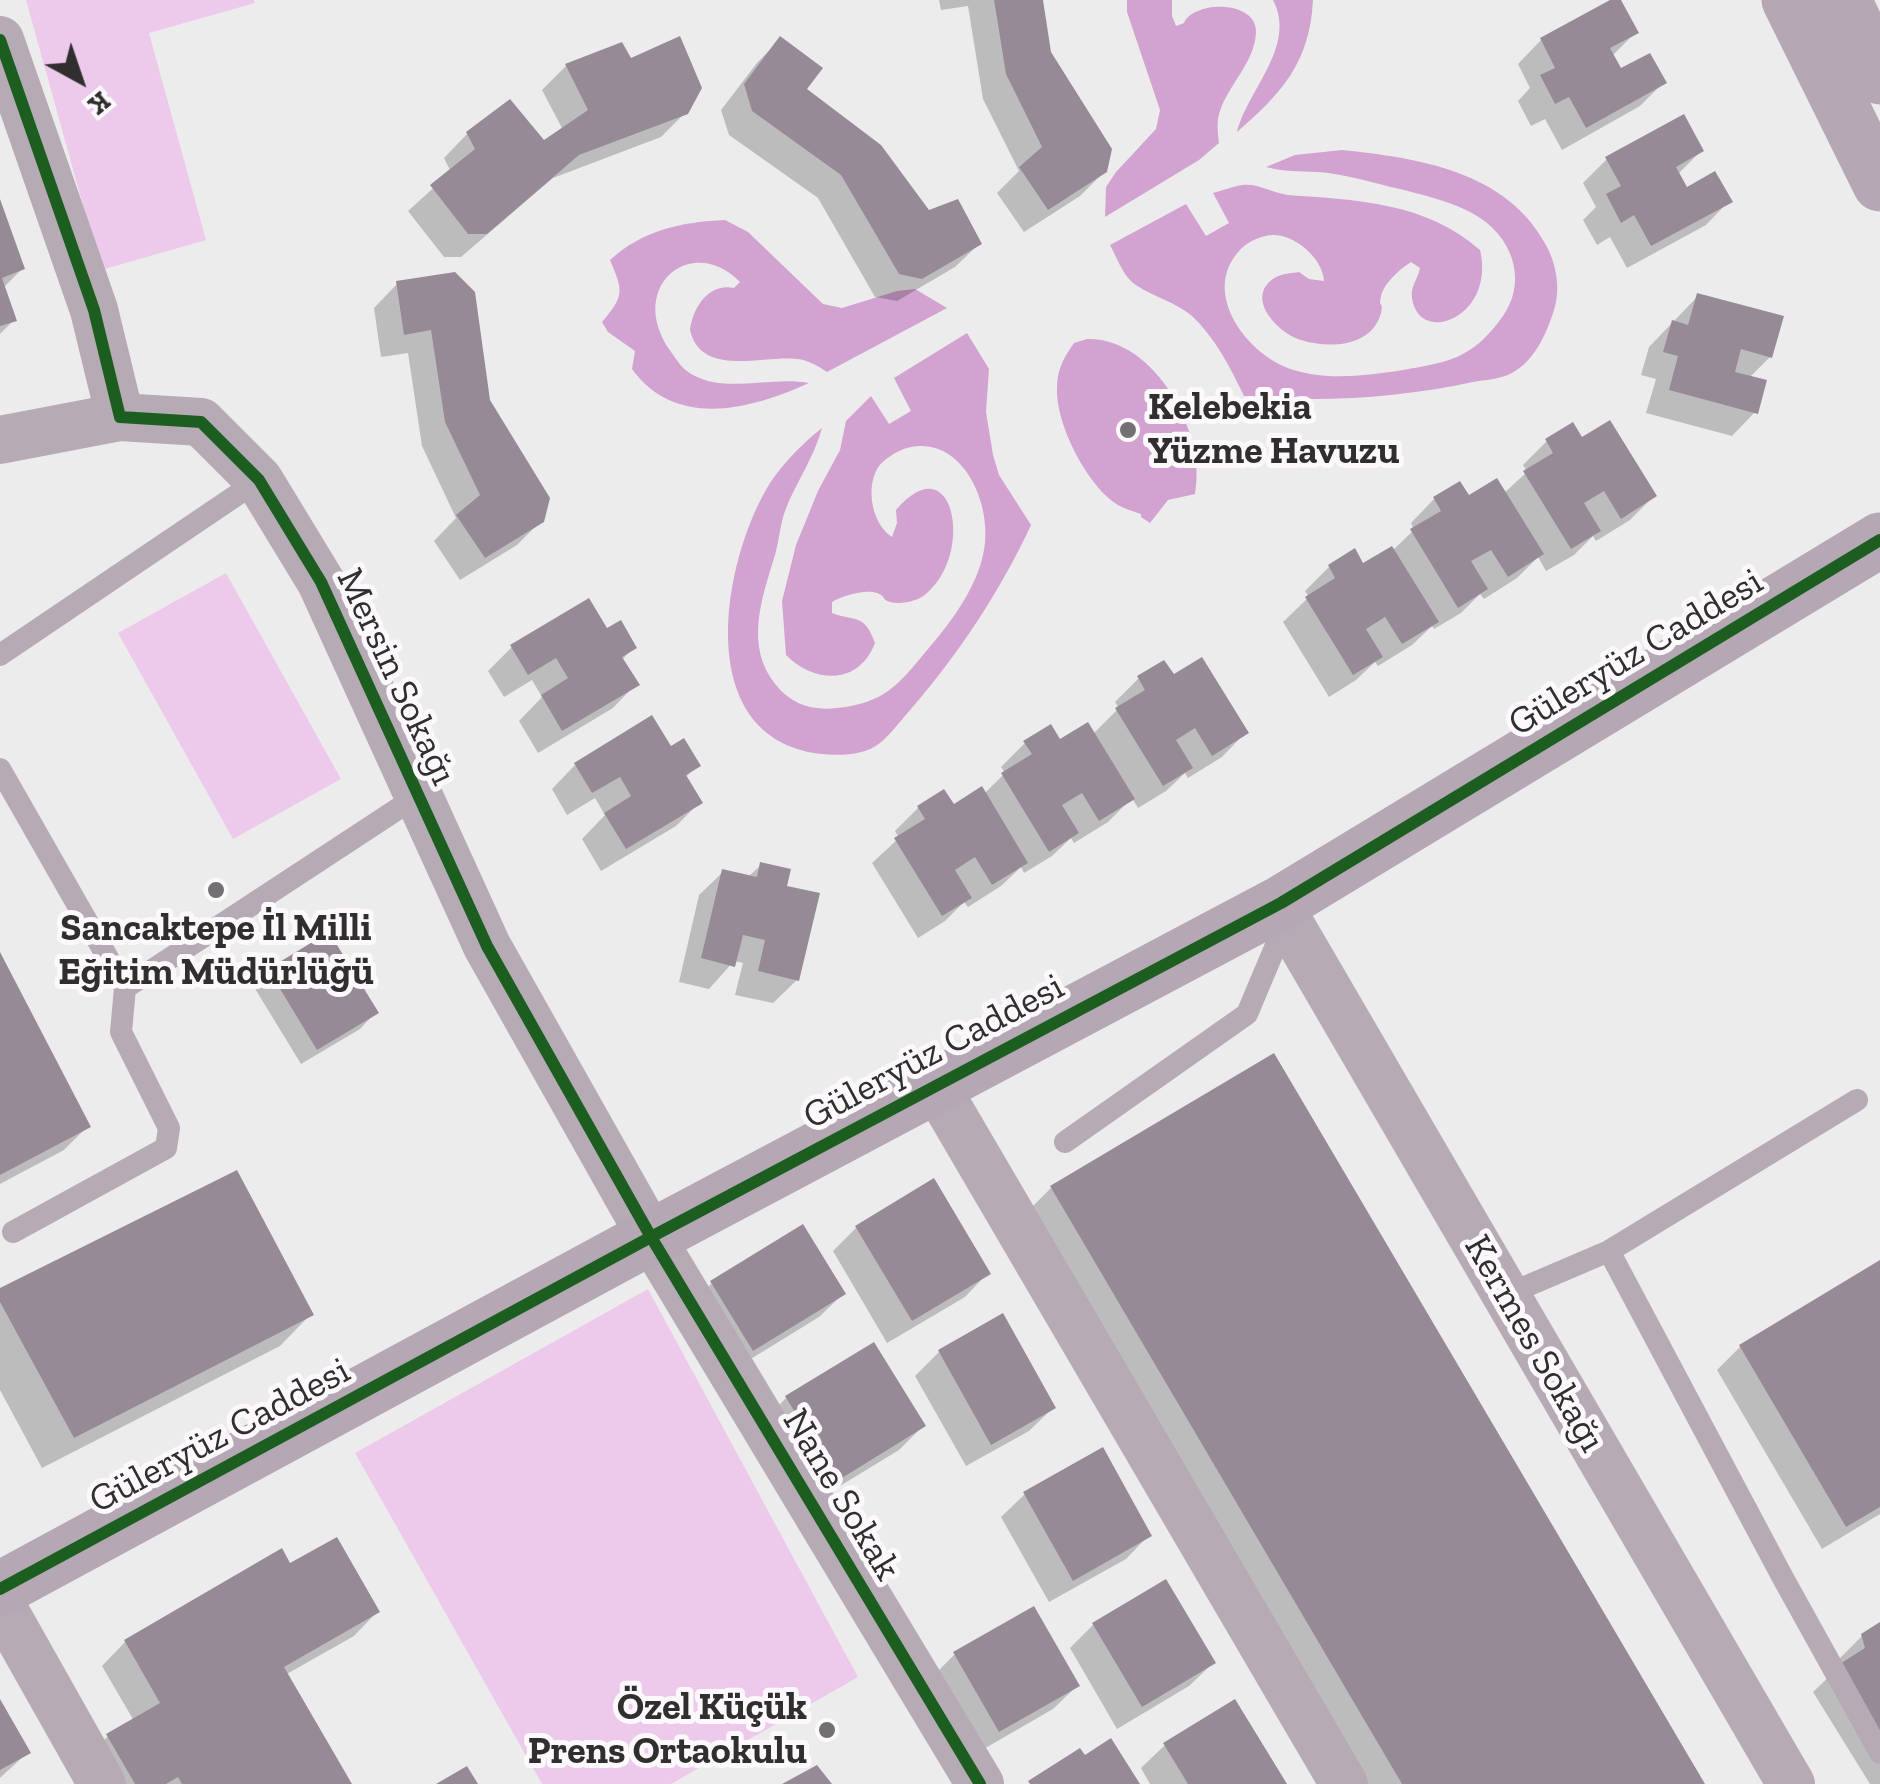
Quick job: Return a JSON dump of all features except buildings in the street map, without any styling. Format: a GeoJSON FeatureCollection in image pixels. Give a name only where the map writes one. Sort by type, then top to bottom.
{"type":"FeatureCollection","features":[{"type":"Feature","properties":{"kind":"street"},"geometry":{"type":"LineString","coordinates":[[1790,0],[1880,184]]}},
{"type":"Feature","properties":{"kind":"street"},"geometry":{"type":"LineString","coordinates":[[1844,0],[1880,76]]}},
{"type":"Feature","properties":{"kind":"street"},"geometry":{"type":"LineString","coordinates":[[0,40],[94,310],[120,418]]}},
{"type":"Feature","properties":{"kind":"street","name":"Mersin Sokağı"},"geometry":{"type":"LineString","coordinates":[[0,440],[120,418],[201,422],[259,480],[321,582],[488,946],[650,1237]]}},
{"type":"Feature","properties":{"kind":"street","name":"Güleryüz Caddesi"},"geometry":{"type":"LineString","coordinates":[[0,1589],[935,1086],[1284,911],[1880,540]]}},
{"type":"Feature","properties":{"kind":"street","name":"Kermes Sokağı"},"geometry":{"type":"LineString","coordinates":[[1284,911],[1790,1784]]}},
{"type":"Feature","properties":{"kind":"street"},"geometry":{"type":"LineString","coordinates":[[935,1086],[1344,1784]]}},
{"type":"Feature","properties":{"kind":"street","name":"Nane Sokak"},"geometry":{"type":"LineString","coordinates":[[650,1237],[980,1784]]}},
{"type":"Feature","properties":{"kind":"street"},"geometry":{"type":"LineString","coordinates":[[0,1603],[102,1784]]}},
{"type":"Feature","properties":{"kind":"lane"},"geometry":{"type":"LineString","coordinates":[[0,655],[259,480]]}},
{"type":"Feature","properties":{"kind":"lane"},"geometry":{"type":"LineString","coordinates":[[0,769],[125,988],[121,1032],[169,1128],[166,1148],[13,1232]]}},
{"type":"Feature","properties":{"kind":"lane"},"geometry":{"type":"LineString","coordinates":[[125,988],[418,795]]}},
{"type":"Feature","properties":{"kind":"lane"},"geometry":{"type":"LineString","coordinates":[[1064,1142],[1247,1014],[1284,911]]}},
{"type":"Feature","properties":{"kind":"lane"},"geometry":{"type":"LineString","coordinates":[[1506,1295],[1609,1251],[1857,1100]]}},
{"type":"Feature","properties":{"kind":"lane"},"geometry":{"type":"LineString","coordinates":[[1609,1251],[1880,1754]]}},
{"type":"Feature","properties":{"kind":"shaded area"},"geometry":{"type":"Polygon","coordinates":[[[26,0],[254,0],[255,3],[149,33],[206,240],[101,270],[26,0]]]}},
{"type":"Feature","properties":{"kind":"shaded area"},"geometry":{"type":"Polygon","coordinates":[[[1127,0],[1172,0],[1176,26],[1200,10],[1236,9],[1254,21],[1255,43],[1220,111],[1219,143],[1199,160],[1105,217],[1106,187],[1156,129],[1160,110],[1127,12],[1127,0]]]}},
{"type":"Feature","properties":{"kind":"shaded area"},"geometry":{"type":"Polygon","coordinates":[[[1273,0],[1313,0],[1306,41],[1291,75],[1237,132],[1275,51],[1279,17],[1273,0]]]}},
{"type":"Feature","properties":{"kind":"shaded area"},"geometry":{"type":"Polygon","coordinates":[[[1342,150],[1401,158],[1458,173],[1509,201],[1530,221],[1550,254],[1557,296],[1542,339],[1518,369],[1497,378],[1388,395],[1330,399],[1244,396],[1201,325],[1185,311],[1130,280],[1110,245],[1186,204],[1206,236],[1229,223],[1213,193],[1243,185],[1288,195],[1365,202],[1413,213],[1459,234],[1480,250],[1482,273],[1477,293],[1455,318],[1428,321],[1418,313],[1412,294],[1420,268],[1411,262],[1385,287],[1381,313],[1369,333],[1336,344],[1292,336],[1267,313],[1263,294],[1267,285],[1278,276],[1299,272],[1309,279],[1324,281],[1319,265],[1307,250],[1291,239],[1273,235],[1240,250],[1229,266],[1226,299],[1241,331],[1254,345],[1268,357],[1297,371],[1342,376],[1388,372],[1458,357],[1489,333],[1512,297],[1513,265],[1503,240],[1479,217],[1433,198],[1339,175],[1266,167],[1295,155],[1342,150]]]}},
{"type":"Feature","properties":{"kind":"shaded area"},"geometry":{"type":"Polygon","coordinates":[[[725,220],[748,232],[823,304],[842,308],[915,289],[947,308],[827,372],[797,359],[720,359],[696,345],[690,330],[692,322],[709,293],[734,288],[740,282],[721,268],[703,263],[685,265],[660,287],[656,305],[658,326],[683,368],[708,381],[722,383],[809,383],[740,406],[716,409],[670,401],[632,369],[635,351],[608,332],[602,322],[620,292],[610,260],[636,241],[663,230],[725,220]]]}},
{"type":"Feature","properties":{"kind":"shaded area"},"geometry":{"type":"Polygon","coordinates":[[[967,333],[989,369],[986,412],[999,475],[1031,525],[962,644],[880,743],[857,753],[830,755],[775,738],[749,713],[734,678],[728,639],[731,596],[753,516],[782,467],[822,428],[783,516],[761,605],[761,654],[766,670],[782,692],[811,707],[853,706],[879,697],[899,682],[956,613],[982,558],[982,508],[968,474],[956,460],[926,446],[907,448],[877,469],[872,486],[873,506],[880,524],[892,537],[896,510],[916,493],[932,489],[944,496],[951,511],[953,531],[942,575],[924,596],[894,603],[877,593],[866,592],[832,602],[832,613],[863,623],[875,643],[858,667],[835,676],[797,665],[786,655],[782,601],[796,545],[840,450],[846,421],[871,396],[889,424],[911,411],[894,378],[967,333]]]}},
{"type":"Feature","properties":{"kind":"shaded area","name":"Kelebekia Yüzme Havuzu"},"geometry":{"type":"Polygon","coordinates":[[[1087,339],[1112,343],[1134,354],[1154,371],[1171,393],[1193,444],[1195,494],[1168,500],[1150,523],[1141,514],[1118,505],[1095,484],[1075,452],[1061,418],[1057,387],[1060,369],[1074,343],[1087,339]]]}},
{"type":"Feature","properties":{"kind":"shaded area"},"geometry":{"type":"Polygon","coordinates":[[[226,573],[341,779],[233,839],[118,633],[226,573]]]}},
{"type":"Feature","properties":{"kind":"shaded area"},"geometry":{"type":"Polygon","coordinates":[[[648,1289],[858,1677],[671,1784],[542,1784],[355,1453],[648,1289]]]}},
{"type":"Feature","properties":{"kind":"cycle path"},"geometry":{"type":"LineString","coordinates":[[0,40],[94,310],[120,417],[201,422],[259,480],[321,582],[487,946],[651,1237],[980,1784]]}},
{"type":"Feature","properties":{"kind":"cycle path"},"geometry":{"type":"LineString","coordinates":[[0,1589],[1281,903],[1880,540]]}},
{"type":"Feature","properties":{"kind":"place","name":"Kelebekia Yüzme Havuzu"},"geometry":{"type":"Point","coordinates":[1128,430]}},
{"type":"Feature","properties":{"kind":"place","name":"Sancaktepe İl Milli Eğitim Müdürlüğü"},"geometry":{"type":"Point","coordinates":[216,890]}},
{"type":"Feature","properties":{"kind":"place","name":"Özel Küçük Prens Ortaokulu"},"geometry":{"type":"Point","coordinates":[827,1730]}}]}
